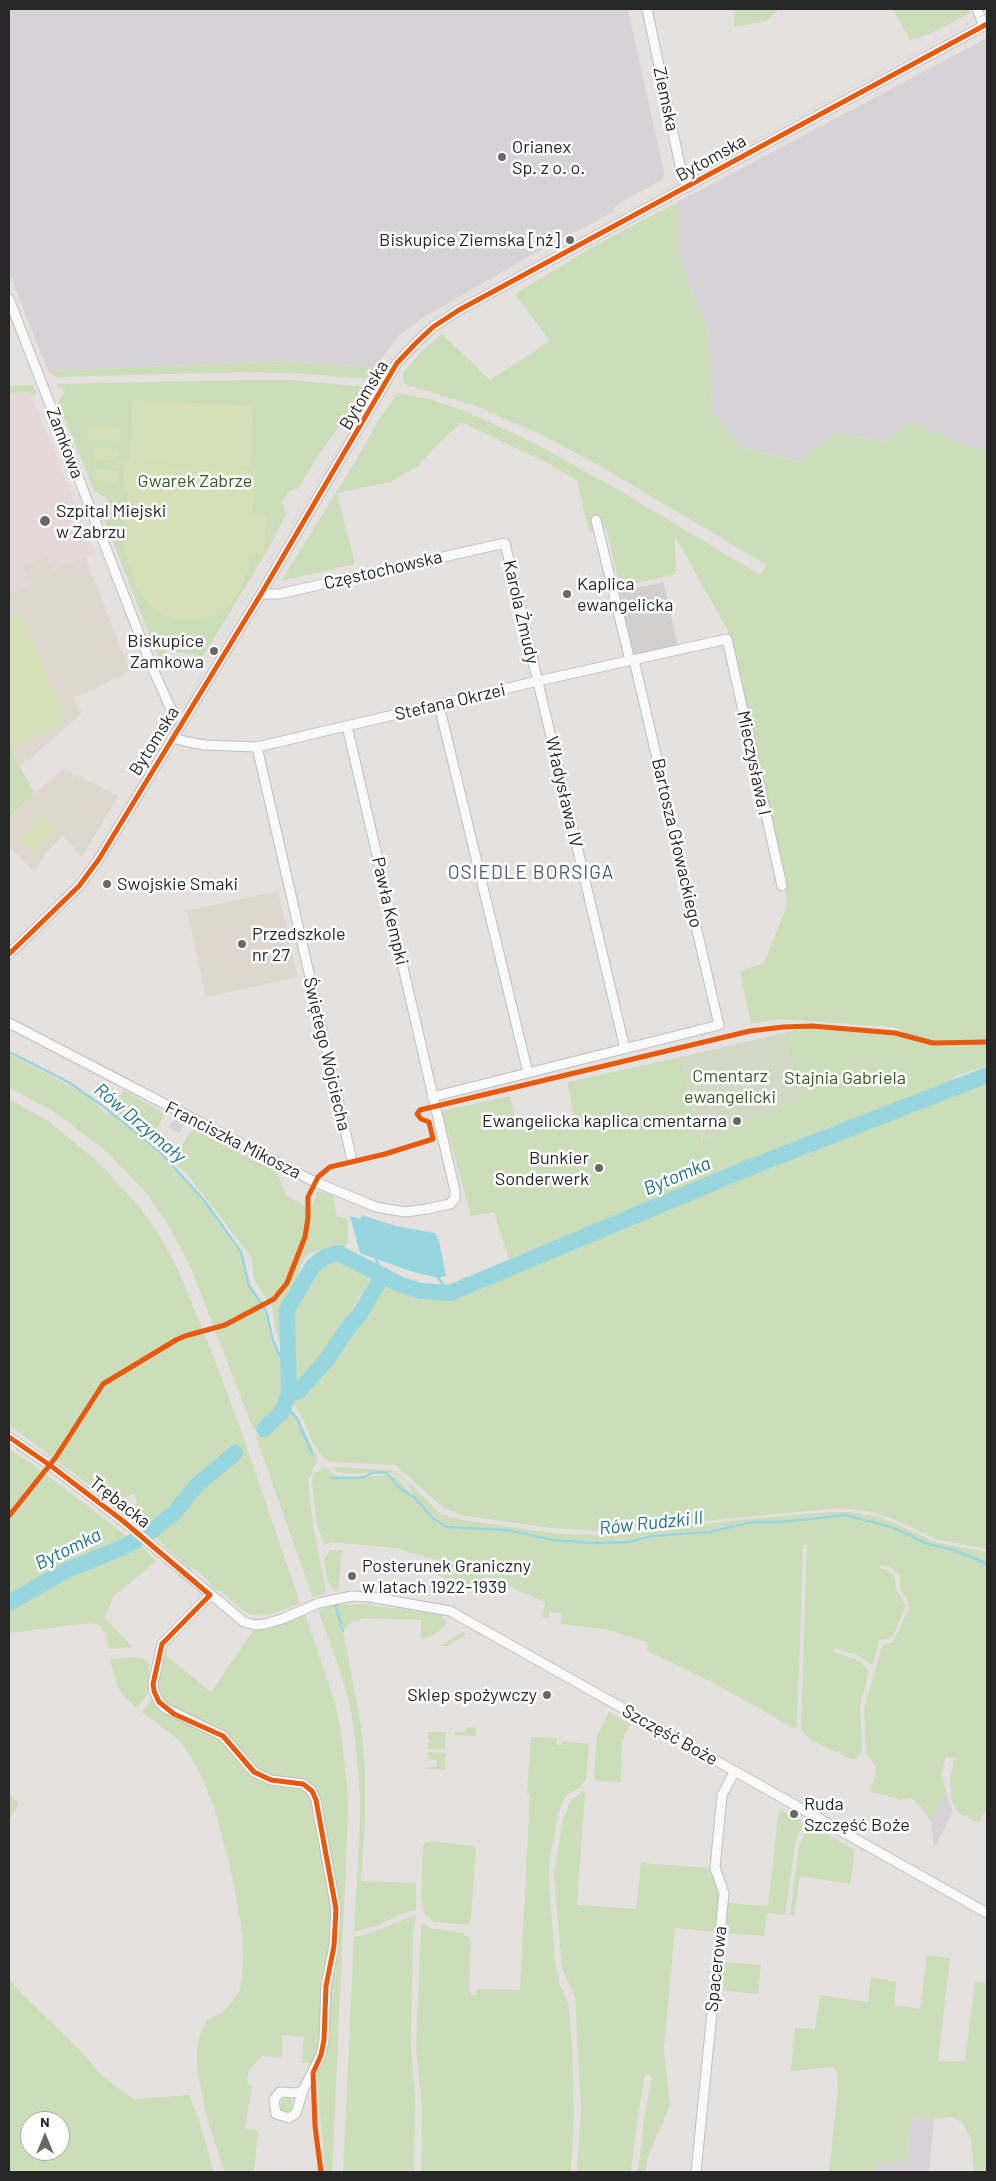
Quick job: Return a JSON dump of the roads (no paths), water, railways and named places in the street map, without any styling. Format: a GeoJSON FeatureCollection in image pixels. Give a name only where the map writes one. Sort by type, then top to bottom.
{"type":"FeatureCollection","features":[{"type":"Feature","properties":{"kind":"street","name":"Ziemska"},"geometry":{"type":"LineString","coordinates":[[647,9],[682,175],[688,187]]}},
{"type":"Feature","properties":{"kind":"street"},"geometry":{"type":"LineString","coordinates":[[977,9],[986,25]]}},
{"type":"Feature","properties":{"kind":"street","name":"Bytomska"},"geometry":{"type":"LineString","coordinates":[[9,954],[58,909],[85,879],[99,859],[262,594],[389,376],[397,363],[416,343],[434,327],[459,310],[986,25]]}},
{"type":"Feature","properties":{"kind":"street","name":"Zamkowa"},"geometry":{"type":"LineString","coordinates":[[9,299],[156,676],[171,709],[183,720]]}},
{"type":"Feature","properties":{"kind":"street","name":"Bartosza Głowackiego"},"geometry":{"type":"LineString","coordinates":[[596,520],[632,661],[719,1025],[625,1049]]}},
{"type":"Feature","properties":{"kind":"street","name":"Częstochowska"},"geometry":{"type":"LineString","coordinates":[[262,594],[279,594],[505,543]]}},
{"type":"Feature","properties":{"kind":"street","name":"Karola Żmudy"},"geometry":{"type":"LineString","coordinates":[[505,543],[538,681]]}},
{"type":"Feature","properties":{"kind":"street","name":"Stefana Okrzei"},"geometry":{"type":"LineString","coordinates":[[172,738],[206,745],[257,747],[727,639]]}},
{"type":"Feature","properties":{"kind":"street","name":"Mieczysława I"},"geometry":{"type":"LineString","coordinates":[[727,639],[782,886]]}},
{"type":"Feature","properties":{"kind":"street","name":"Władysława IV"},"geometry":{"type":"LineString","coordinates":[[538,681],[625,1049]]}},
{"type":"Feature","properties":{"kind":"street"},"geometry":{"type":"LineString","coordinates":[[440,705],[528,1073]]}},
{"type":"Feature","properties":{"kind":"street","name":"Pawła Kempki"},"geometry":{"type":"LineString","coordinates":[[347,726],[432,1097]]}},
{"type":"Feature","properties":{"kind":"street","name":"Świętego Wojciecha"},"geometry":{"type":"LineString","coordinates":[[257,747],[351,1156]]}},
{"type":"Feature","properties":{"kind":"street","name":"Franciszka Mikosza"},"geometry":{"type":"LineString","coordinates":[[9,1023],[313,1181],[376,1207],[405,1212],[427,1210],[450,1204],[455,1198],[455,1191],[432,1097]]}},
{"type":"Feature","properties":{"kind":"street"},"geometry":{"type":"LineString","coordinates":[[432,1097],[625,1049]]}},
{"type":"Feature","properties":{"kind":"street","name":"Trębacka"},"geometry":{"type":"LineString","coordinates":[[9,1437],[51,1466],[123,1522],[240,1619],[255,1625],[282,1619],[319,1603],[341,1598]]}},
{"type":"Feature","properties":{"kind":"street"},"geometry":{"type":"LineString","coordinates":[[210,1595],[162,1644],[153,1684],[154,1691],[159,1702],[170,1711],[223,1736],[254,1772],[271,1780],[303,1784],[312,1792],[316,1800],[326,1860],[335,1897],[335,1935],[326,1986],[324,2040],[321,2056],[303,2090]]}},
{"type":"Feature","properties":{"kind":"street","name":"Szczęść Boże"},"geometry":{"type":"LineString","coordinates":[[341,1598],[370,1597],[439,1608],[456,1614],[987,1913]]}},
{"type":"Feature","properties":{"kind":"street","name":"Spacerowa"},"geometry":{"type":"LineString","coordinates":[[696,2172],[724,1893],[715,1868],[722,1795],[735,1771]]}},
{"type":"Feature","properties":{"kind":"water"},"geometry":{"type":"Polygon","coordinates":[[[362,1215],[395,1226],[435,1233],[439,1241],[446,1276],[438,1278],[410,1271],[360,1253],[350,1216],[360,1219],[362,1215]]]}},
{"type":"Feature","properties":{"kind":"waterway","name":"Rów Drzymały"},"geometry":{"type":"LineString","coordinates":[[9,1052],[70,1083],[104,1107],[158,1150],[203,1199],[241,1252],[249,1285],[266,1311],[273,1341],[289,1376]]}},
{"type":"Feature","properties":{"kind":"waterway","name":"Bytomka"},"geometry":{"type":"LineString","coordinates":[[264,1429],[281,1413],[289,1394],[287,1310],[313,1266],[324,1257],[338,1253],[399,1284],[421,1291],[450,1293],[746,1169],[987,1075]]}},
{"type":"Feature","properties":{"kind":"waterway"},"geometry":{"type":"LineString","coordinates":[[376,1259],[383,1275]]}},
{"type":"Feature","properties":{"kind":"waterway","name":"Bytomka"},"geometry":{"type":"LineString","coordinates":[[289,1394],[299,1391],[328,1358],[347,1329],[360,1314],[383,1275]]}},
{"type":"Feature","properties":{"kind":"waterway"},"geometry":{"type":"LineString","coordinates":[[438,1278],[450,1293]]}},
{"type":"Feature","properties":{"kind":"waterway"},"geometry":{"type":"LineString","coordinates":[[283,1408],[288,1409],[297,1418],[312,1454]]}},
{"type":"Feature","properties":{"kind":"waterway","name":"Bytomka"},"geometry":{"type":"LineString","coordinates":[[9,1603],[65,1571],[126,1546],[150,1532],[173,1514],[197,1485],[235,1453]]}},
{"type":"Feature","properties":{"kind":"waterway","name":"Rów Rudzki II"},"geometry":{"type":"LineString","coordinates":[[331,1478],[364,1477],[374,1472],[387,1473],[399,1488],[414,1497],[434,1519],[448,1527],[507,1530],[552,1540],[594,1543],[628,1542],[651,1536],[708,1532],[753,1522],[779,1522],[846,1515],[894,1528],[928,1544],[954,1550],[987,1564]]}},
{"type":"Feature","properties":{"kind":"waterway"},"geometry":{"type":"LineString","coordinates":[[335,1605],[343,1631]]}},
{"type":"Feature","properties":{"kind":"tram line"},"geometry":{"type":"LineString","coordinates":[[9,957],[81,887],[101,860],[158,764],[198,679],[237,612],[354,423],[387,365],[405,343],[429,321],[458,300],[663,191],[987,13]]}},
{"type":"Feature","properties":{"kind":"place","name":"Orianex Sp. z o. o."},"geometry":{"type":"Point","coordinates":[502,157]}},
{"type":"Feature","properties":{"kind":"place","name":"Biskupice Ziemska [nż]"},"geometry":{"type":"Point","coordinates":[570,240]}},
{"type":"Feature","properties":{"kind":"place","name":"Szpital Miejski w Zabrzu"},"geometry":{"type":"Point","coordinates":[45,521]}},
{"type":"Feature","properties":{"kind":"place","name":"Kaplica ewangelicka"},"geometry":{"type":"Point","coordinates":[567,594]}},
{"type":"Feature","properties":{"kind":"place","name":"Biskupice Zamkowa"},"geometry":{"type":"Point","coordinates":[214,651]}},
{"type":"Feature","properties":{"kind":"place","name":"Swojskie Smaki"},"geometry":{"type":"Point","coordinates":[107,884]}},
{"type":"Feature","properties":{"kind":"place","name":"Przedszkole nr 27"},"geometry":{"type":"Point","coordinates":[242,944]}},
{"type":"Feature","properties":{"kind":"place","name":"Ewangelicka kaplica cmentarna"},"geometry":{"type":"Point","coordinates":[737,1121]}},
{"type":"Feature","properties":{"kind":"place","name":"Bunkier Sonderwerk"},"geometry":{"type":"Point","coordinates":[599,1168]}},
{"type":"Feature","properties":{"kind":"place","name":"Posterunek Graniczny w latach 1922-1939"},"geometry":{"type":"Point","coordinates":[352,1576]}},
{"type":"Feature","properties":{"kind":"place","name":"Sklep spożywczy"},"geometry":{"type":"Point","coordinates":[547,1695]}},
{"type":"Feature","properties":{"kind":"place","name":"Ruda Szczęść Boże"},"geometry":{"type":"Point","coordinates":[794,1814]}},
{"type":"Feature","properties":{"kind":"district","name":"OSIEDLE BORSIGA"},"geometry":{"type":"Point","coordinates":[531,873]}},
{"type":"Feature","properties":{"kind":"park label","name":"Gwarek Zabrze"},"geometry":{"type":"Point","coordinates":[195,481]}},
{"type":"Feature","properties":{"kind":"park label","name":"Stajnia Gabriela"},"geometry":{"type":"Point","coordinates":[845,1078]}},
{"type":"Feature","properties":{"kind":"park label","name":"Cmentarz ewangelicki"},"geometry":{"type":"Point","coordinates":[730,1086]}}]}
